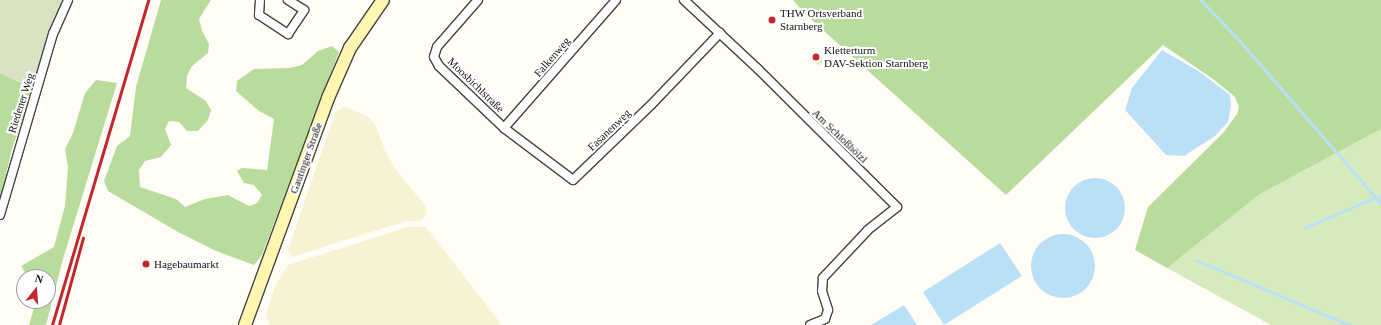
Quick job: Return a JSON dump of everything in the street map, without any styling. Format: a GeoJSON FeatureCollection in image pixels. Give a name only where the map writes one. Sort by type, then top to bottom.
{"type":"FeatureCollection","features":[{"type":"Feature","properties":{"kind":"main road","name":"Gautinger Straße"},"geometry":{"type":"LineString","coordinates":[[245,325],[328,98],[350,48],[383,0]]}},
{"type":"Feature","properties":{"kind":"street","name":"Riedener Weg"},"geometry":{"type":"LineString","coordinates":[[0,215],[52,34],[68,0]]}},
{"type":"Feature","properties":{"kind":"street"},"geometry":{"type":"LineString","coordinates":[[260,0],[259,15],[288,34],[304,10],[288,0]]}},
{"type":"Feature","properties":{"kind":"street","name":"Moosbichlstraße"},"geometry":{"type":"LineString","coordinates":[[478,0],[437,47],[434,57],[439,66],[504,128]]}},
{"type":"Feature","properties":{"kind":"street","name":"Falkenweg"},"geometry":{"type":"LineString","coordinates":[[504,128],[616,0]]}},
{"type":"Feature","properties":{"kind":"street","name":"Am Schloßhölzl"},"geometry":{"type":"LineString","coordinates":[[684,0],[720,33],[897,207],[868,230],[823,278],[822,291],[828,310],[825,319],[810,325]]}},
{"type":"Feature","properties":{"kind":"street","name":"Fasanenweg"},"geometry":{"type":"LineString","coordinates":[[504,128],[573,180],[651,105],[720,33]]}},
{"type":"Feature","properties":{"kind":"shaded area"},"geometry":{"type":"Polygon","coordinates":[[[345,106],[370,118],[377,128],[385,151],[396,170],[426,207],[427,214],[420,221],[406,221],[292,257],[288,250],[335,113],[345,106]]]}},
{"type":"Feature","properties":{"kind":"shaded area"},"geometry":{"type":"Polygon","coordinates":[[[408,227],[426,227],[502,325],[270,325],[266,315],[275,286],[288,265],[408,227]]]}},
{"type":"Feature","properties":{"kind":"green space"},"geometry":{"type":"Polygon","coordinates":[[[0,0],[62,0],[33,88],[0,73],[0,0]]]}},
{"type":"Feature","properties":{"kind":"green space"},"geometry":{"type":"Polygon","coordinates":[[[161,0],[211,0],[199,19],[202,31],[209,44],[208,53],[192,66],[187,76],[186,88],[206,101],[211,110],[208,120],[198,131],[187,131],[179,122],[169,121],[165,129],[171,145],[161,157],[145,161],[139,170],[140,187],[176,199],[185,207],[205,199],[228,195],[249,206],[257,203],[262,195],[254,185],[244,183],[237,171],[242,168],[267,170],[274,119],[259,111],[236,91],[237,81],[254,69],[289,68],[302,65],[318,51],[332,46],[339,52],[262,255],[254,265],[216,251],[178,232],[108,191],[104,181],[117,146],[130,136],[136,87],[161,0]]]}},
{"type":"Feature","properties":{"kind":"green space"},"geometry":{"type":"Polygon","coordinates":[[[793,0],[1381,0],[1381,129],[1260,194],[1167,268],[1135,250],[1148,207],[1223,133],[1237,114],[1239,107],[1235,97],[1213,79],[1163,45],[1006,195],[805,14],[793,0]]]}},
{"type":"Feature","properties":{"kind":"green space","name":"Kletterturm DAV-Sektion Starnberg"},"geometry":{"type":"Polygon","coordinates":[[[810,54],[817,54],[824,61],[819,66],[811,60],[810,54]]]}},
{"type":"Feature","properties":{"kind":"green space"},"geometry":{"type":"Polygon","coordinates":[[[0,73],[33,88],[12,149],[0,200],[0,73]]]}},
{"type":"Feature","properties":{"kind":"green space"},"geometry":{"type":"Polygon","coordinates":[[[96,80],[117,83],[56,286],[56,269],[23,269],[21,266],[54,247],[65,206],[68,167],[65,149],[73,133],[85,93],[96,80]]]}},
{"type":"Feature","properties":{"kind":"green space"},"geometry":{"type":"Polygon","coordinates":[[[1381,129],[1381,325],[1271,325],[1167,268],[1260,194],[1381,129]]]}},
{"type":"Feature","properties":{"kind":"green space"},"geometry":{"type":"Polygon","coordinates":[[[34,309],[50,309],[46,325],[29,325],[34,309]]]}},
{"type":"Feature","properties":{"kind":"water"},"geometry":{"type":"Polygon","coordinates":[[[1162,50],[1200,72],[1230,95],[1231,105],[1228,122],[1215,136],[1184,156],[1166,155],[1125,110],[1132,88],[1162,50]]]}},
{"type":"Feature","properties":{"kind":"water"},"geometry":{"type":"Polygon","coordinates":[[[1095,178],[1112,183],[1120,191],[1125,208],[1120,225],[1112,233],[1095,238],[1078,233],[1070,225],[1065,208],[1070,191],[1078,183],[1095,178]]]}},
{"type":"Feature","properties":{"kind":"water"},"geometry":{"type":"Polygon","coordinates":[[[1063,234],[1081,240],[1089,248],[1095,266],[1089,284],[1081,292],[1063,298],[1045,292],[1037,284],[1031,266],[1037,248],[1045,240],[1063,234]]]}},
{"type":"Feature","properties":{"kind":"water"},"geometry":{"type":"Polygon","coordinates":[[[1000,243],[1022,276],[944,325],[923,292],[1000,243]]]}},
{"type":"Feature","properties":{"kind":"water"},"geometry":{"type":"Polygon","coordinates":[[[904,305],[917,325],[871,325],[904,305]]]}},
{"type":"Feature","properties":{"kind":"waterway"},"geometry":{"type":"LineString","coordinates":[[1201,0],[1240,41],[1381,203]]}},
{"type":"Feature","properties":{"kind":"waterway"},"geometry":{"type":"LineString","coordinates":[[1305,228],[1381,195]]}},
{"type":"Feature","properties":{"kind":"waterway"},"geometry":{"type":"LineString","coordinates":[[1196,260],[1350,325]]}},
{"type":"Feature","properties":{"kind":"railway"},"geometry":{"type":"LineString","coordinates":[[52,325],[148,0]]}},
{"type":"Feature","properties":{"kind":"railway"},"geometry":{"type":"LineString","coordinates":[[59,325],[83,238]]}},
{"type":"Feature","properties":{"kind":"place","name":"THW Ortsverband Starnberg"},"geometry":{"type":"Point","coordinates":[772,20]}},
{"type":"Feature","properties":{"kind":"place","name":"Kletterturm DAV-Sektion Starnberg"},"geometry":{"type":"Point","coordinates":[816,57]}},
{"type":"Feature","properties":{"kind":"place","name":"Hagebaumarkt"},"geometry":{"type":"Point","coordinates":[146,264]}}]}
